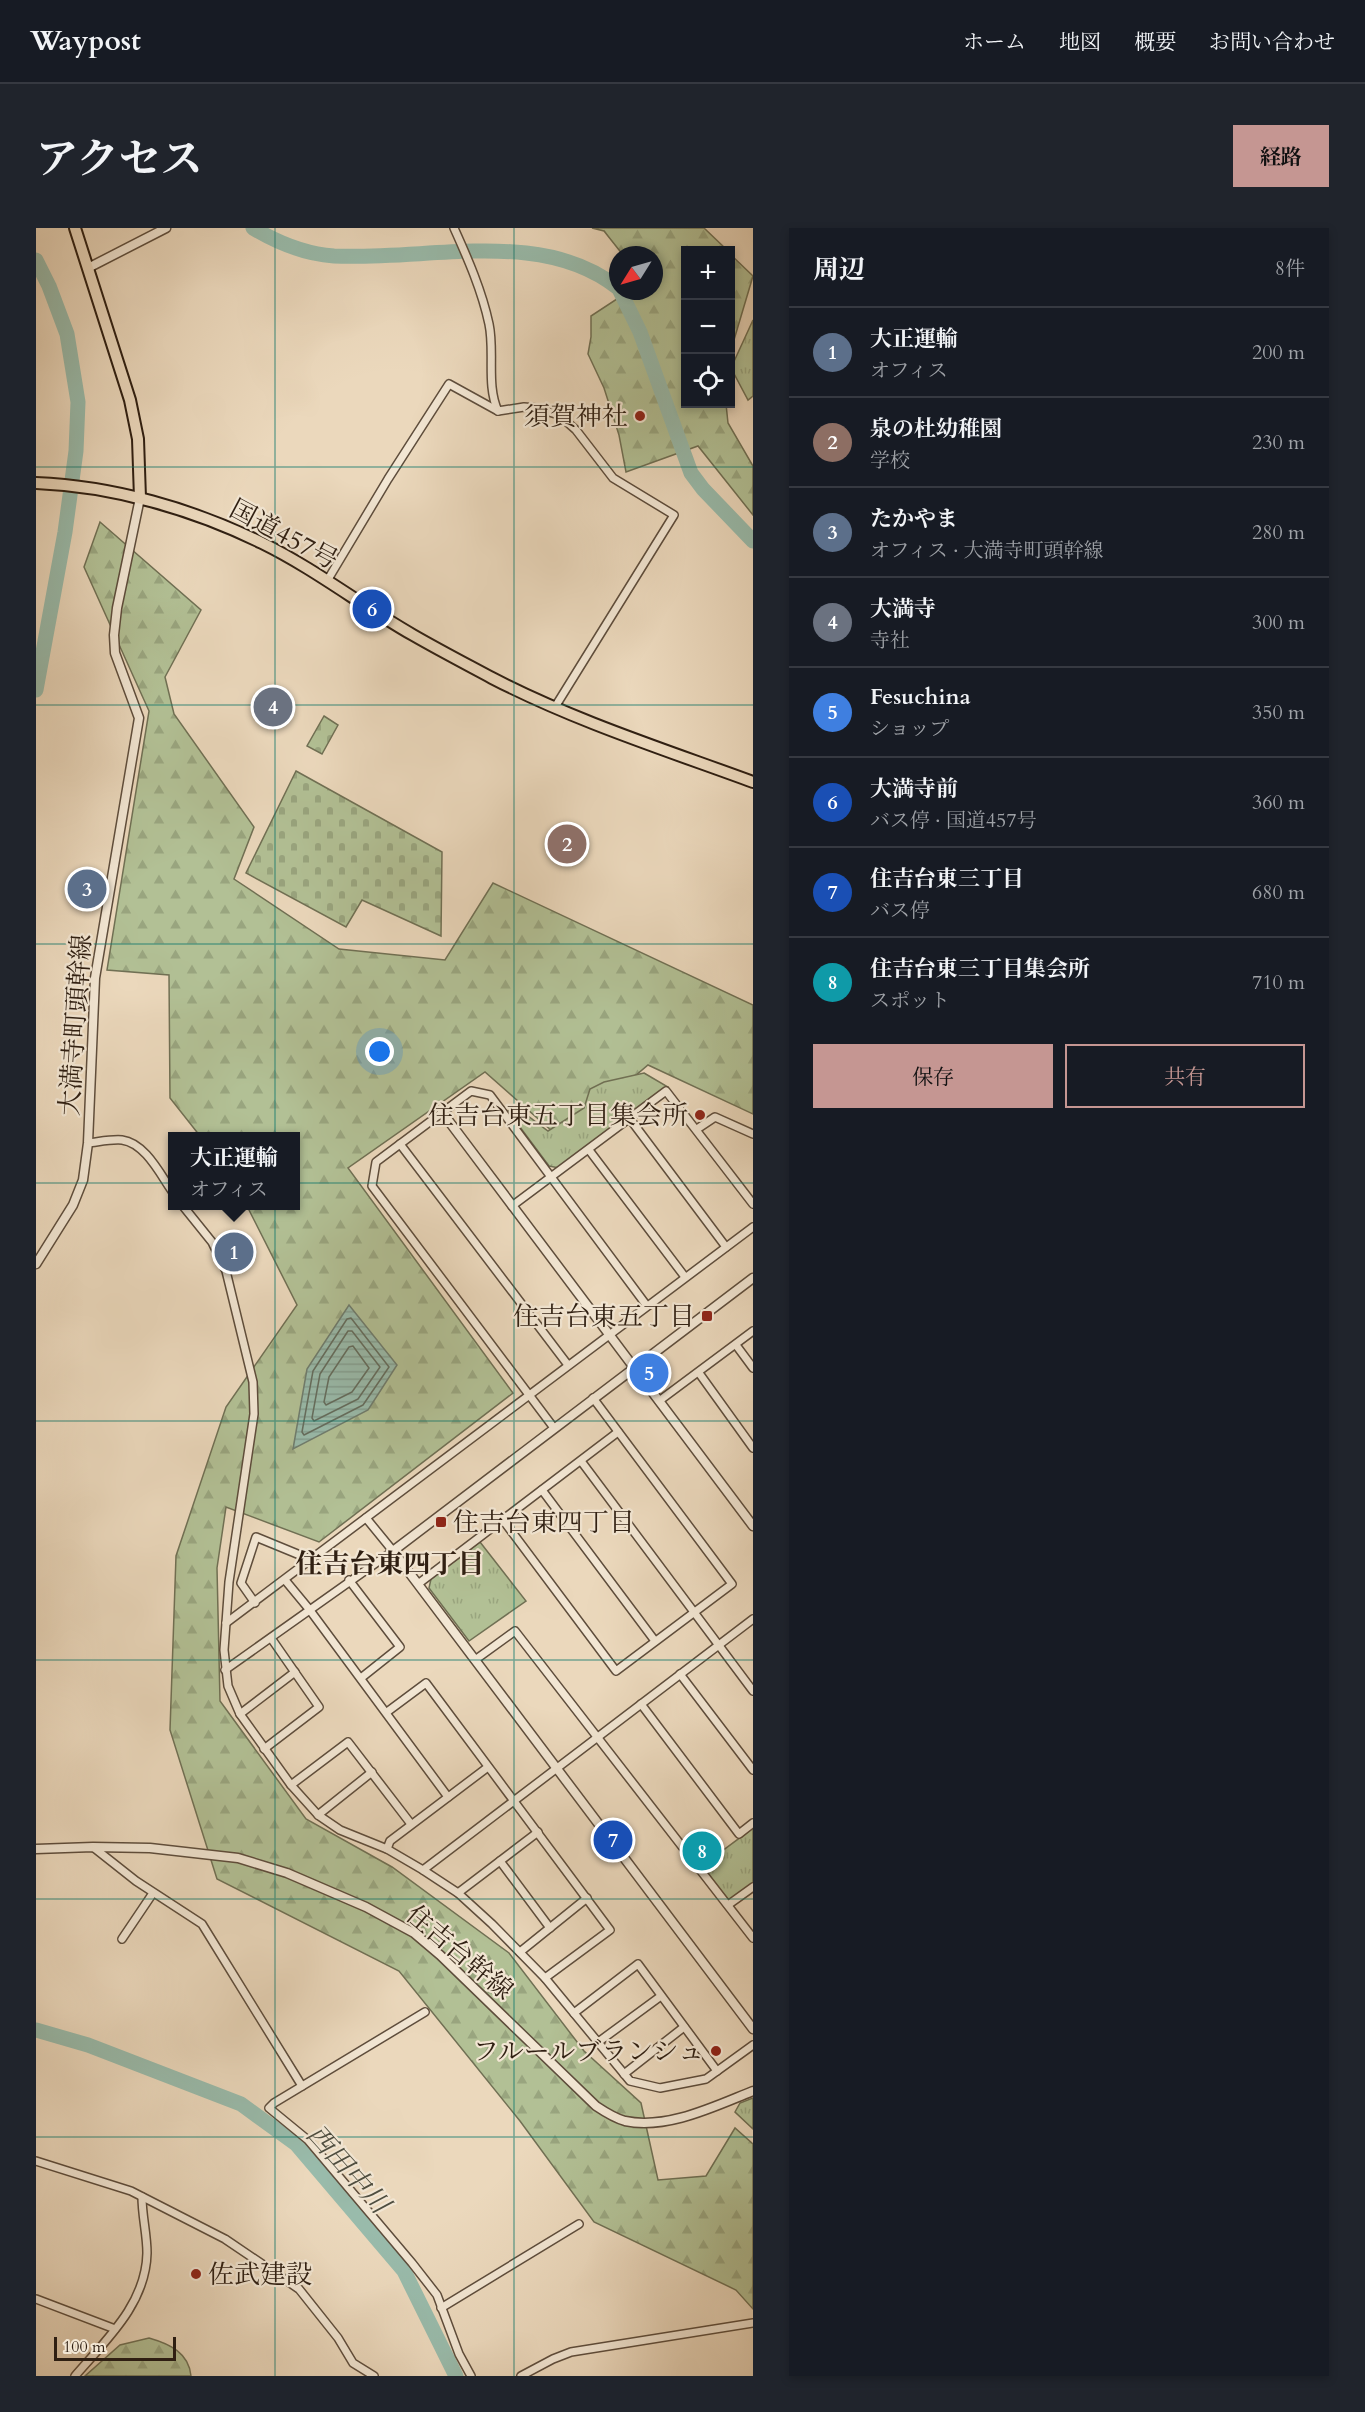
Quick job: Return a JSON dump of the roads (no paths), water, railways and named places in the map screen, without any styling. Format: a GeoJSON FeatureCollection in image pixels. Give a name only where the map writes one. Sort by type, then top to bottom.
{"type":"FeatureCollection","features":[{"type":"Feature","properties":{"kind":"highway"},"geometry":{"type":"LineString","coordinates":[[75,228],[132,411],[140,467],[140,498]]}},
{"type":"Feature","properties":{"kind":"highway","name":"国道457号"},"geometry":{"type":"LineString","coordinates":[[36,483],[87,488],[140,498],[207,519],[262,543],[413,635],[495,679],[555,707],[753,782]]}},
{"type":"Feature","properties":{"kind":"street"},"geometry":{"type":"LineString","coordinates":[[88,268],[166,228]]}},
{"type":"Feature","properties":{"kind":"street"},"geometry":{"type":"LineString","coordinates":[[454,228],[471,265],[490,325],[493,389],[498,411]]}},
{"type":"Feature","properties":{"kind":"street"},"geometry":{"type":"LineString","coordinates":[[327,581],[388,479],[449,384],[498,411],[536,408],[559,415],[576,430],[614,478],[674,515],[555,707]]}},
{"type":"Feature","properties":{"kind":"street","name":"大満寺町頭幹線"},"geometry":{"type":"LineString","coordinates":[[36,1264],[80,1191],[88,1143],[95,978],[139,718],[115,653],[114,635],[117,608],[140,498]]}},
{"type":"Feature","properties":{"kind":"street"},"geometry":{"type":"LineString","coordinates":[[554,1428],[372,1186],[376,1162],[471,1091],[490,1095],[647,1306]]}},
{"type":"Feature","properties":{"kind":"street"},"geometry":{"type":"LineString","coordinates":[[512,1206],[666,1091],[753,1204]]}},
{"type":"Feature","properties":{"kind":"street"},"geometry":{"type":"LineString","coordinates":[[442,1112],[753,1526]]}},
{"type":"Feature","properties":{"kind":"street"},"geometry":{"type":"LineString","coordinates":[[697,1129],[715,1117],[753,1134]]}},
{"type":"Feature","properties":{"kind":"street"},"geometry":{"type":"LineString","coordinates":[[630,1119],[726,1247]]}},
{"type":"Feature","properties":{"kind":"street"},"geometry":{"type":"LineString","coordinates":[[88,1143],[122,1140],[130,1143],[142,1150],[168,1186]]}},
{"type":"Feature","properties":{"kind":"street"},"geometry":{"type":"LineString","coordinates":[[400,1144],[568,1365]]}},
{"type":"Feature","properties":{"kind":"street"},"geometry":{"type":"LineString","coordinates":[[589,1150],[685,1277]]}},
{"type":"Feature","properties":{"kind":"street"},"geometry":{"type":"LineString","coordinates":[[186,1210],[212,1242],[226,1271],[253,1382],[254,1413],[229,1582],[226,1623],[225,1670],[232,1700],[240,1714],[291,1785],[318,1815],[354,1837],[387,1850],[423,1870],[458,1893],[545,1978],[597,2043],[635,2083],[660,2088],[706,2079],[753,2045]]}},
{"type":"Feature","properties":{"kind":"street"},"geometry":{"type":"LineString","coordinates":[[226,1623],[753,1227]]}},
{"type":"Feature","properties":{"kind":"street"},"geometry":{"type":"LineString","coordinates":[[225,1670],[393,1551],[753,1278]]}},
{"type":"Feature","properties":{"kind":"street"},"geometry":{"type":"LineString","coordinates":[[659,1401],[753,1331]]}},
{"type":"Feature","properties":{"kind":"street"},"geometry":{"type":"LineString","coordinates":[[736,1345],[753,1368]]}},
{"type":"Feature","properties":{"kind":"street"},"geometry":{"type":"LineString","coordinates":[[699,1373],[753,1448]]}},
{"type":"Feature","properties":{"kind":"street"},"geometry":{"type":"LineString","coordinates":[[503,1520],[616,1671],[732,1584],[593,1398]]}},
{"type":"Feature","properties":{"kind":"street"},"geometry":{"type":"LineString","coordinates":[[418,1584],[618,1432]]}},
{"type":"Feature","properties":{"kind":"street"},"geometry":{"type":"LineString","coordinates":[[581,1461],[753,1691]]}},
{"type":"Feature","properties":{"kind":"street"},"geometry":{"type":"LineString","coordinates":[[542,1490],[655,1641]]}},
{"type":"Feature","properties":{"kind":"street"},"geometry":{"type":"LineString","coordinates":[[366,1518],[558,1767],[753,2029]]}},
{"type":"Feature","properties":{"kind":"street"},"geometry":{"type":"LineString","coordinates":[[255,1603],[241,1583],[256,1537],[312,1560]]}},
{"type":"Feature","properties":{"kind":"street"},"geometry":{"type":"LineString","coordinates":[[285,1580],[387,1712],[448,1797]]}},
{"type":"Feature","properties":{"kind":"street"},"geometry":{"type":"LineString","coordinates":[[349,1580],[400,1647],[361,1678]]}},
{"type":"Feature","properties":{"kind":"street"},"geometry":{"type":"LineString","coordinates":[[423,1870],[753,1619]]}},
{"type":"Feature","properties":{"kind":"street"},"geometry":{"type":"LineString","coordinates":[[475,1660],[515,1630],[753,1938]]}},
{"type":"Feature","properties":{"kind":"street"},"geometry":{"type":"LineString","coordinates":[[264,1749],[319,1707],[271,1638]]}},
{"type":"Feature","properties":{"kind":"street"},"geometry":{"type":"LineString","coordinates":[[240,1714],[295,1672]]}},
{"type":"Feature","properties":{"kind":"street"},"geometry":{"type":"LineString","coordinates":[[680,1674],[753,1770]]}},
{"type":"Feature","properties":{"kind":"street"},"geometry":{"type":"LineString","coordinates":[[387,1712],[426,1683],[610,1930],[545,1978]]}},
{"type":"Feature","properties":{"kind":"street"},"geometry":{"type":"LineString","coordinates":[[640,1704],[739,1834],[753,1823]]}},
{"type":"Feature","properties":{"kind":"street"},"geometry":{"type":"LineString","coordinates":[[291,1785],[348,1742],[411,1824]]}},
{"type":"Feature","properties":{"kind":"street"},"geometry":{"type":"LineString","coordinates":[[387,1850],[390,1841],[488,1767]]}},
{"type":"Feature","properties":{"kind":"street"},"geometry":{"type":"LineString","coordinates":[[318,1815],[372,1772]]}},
{"type":"Feature","properties":{"kind":"street"},"geometry":{"type":"LineString","coordinates":[[458,1893],[538,1832]]}},
{"type":"Feature","properties":{"kind":"street"},"geometry":{"type":"LineString","coordinates":[[93,1847],[153,1893],[202,1924],[302,2086]]}},
{"type":"Feature","properties":{"kind":"street","name":"住吉台幹線"},"geometry":{"type":"LineString","coordinates":[[36,1849],[150,1848],[238,1858],[286,1873],[387,1917],[414,1933],[440,1955],[596,2106],[623,2120],[639,2122],[671,2119],[753,2091]]}},
{"type":"Feature","properties":{"kind":"street"},"geometry":{"type":"LineString","coordinates":[[500,1861],[550,1928]]}},
{"type":"Feature","properties":{"kind":"street"},"geometry":{"type":"LineString","coordinates":[[728,1905],[753,1887]]}},
{"type":"Feature","properties":{"kind":"street"},"geometry":{"type":"LineString","coordinates":[[122,1939],[153,1893]]}},
{"type":"Feature","properties":{"kind":"street"},"geometry":{"type":"LineString","coordinates":[[520,1952],[587,1898]]}},
{"type":"Feature","properties":{"kind":"street"},"geometry":{"type":"LineString","coordinates":[[574,2013],[638,1964],[717,2071]]}},
{"type":"Feature","properties":{"kind":"street"},"geometry":{"type":"LineString","coordinates":[[597,2043],[661,1996]]}},
{"type":"Feature","properties":{"kind":"street"},"geometry":{"type":"LineString","coordinates":[[425,2012],[269,2108],[308,2140],[381,2224],[437,2295],[459,2354],[471,2376]]}},
{"type":"Feature","properties":{"kind":"street"},"geometry":{"type":"LineString","coordinates":[[624,2074],[684,2027]]}},
{"type":"Feature","properties":{"kind":"street"},"geometry":{"type":"LineString","coordinates":[[36,2161],[131,2191],[225,2240],[298,2289],[338,2337],[353,2363],[374,2376]]}},
{"type":"Feature","properties":{"kind":"street"},"geometry":{"type":"LineString","coordinates":[[75,2376],[115,2329],[136,2299],[146,2263],[147,2248],[142,2197]]}},
{"type":"Feature","properties":{"kind":"street"},"geometry":{"type":"LineString","coordinates":[[441,2308],[579,2224]]}},
{"type":"Feature","properties":{"kind":"street"},"geometry":{"type":"LineString","coordinates":[[36,2299],[115,2329]]}},
{"type":"Feature","properties":{"kind":"street"},"geometry":{"type":"LineString","coordinates":[[521,2376],[572,2352],[753,2323]]}},
{"type":"Feature","properties":{"kind":"water"},"geometry":{"type":"Polygon","coordinates":[[[349,1305],[397,1365],[368,1410],[293,1449],[307,1369],[349,1305]]]}},
{"type":"Feature","properties":{"kind":"waterway"},"geometry":{"type":"LineString","coordinates":[[253,228],[292,247],[334,256],[485,251],[556,258],[588,270],[609,283]]}},
{"type":"Feature","properties":{"kind":"waterway","name":"西田中川"},"geometry":{"type":"LineString","coordinates":[[36,260],[49,286],[67,334],[78,402],[76,451],[65,532],[36,690]]}},
{"type":"Feature","properties":{"kind":"waterway"},"geometry":{"type":"LineString","coordinates":[[624,300],[640,332],[691,473],[703,489],[753,541]]}},
{"type":"Feature","properties":{"kind":"waterway","name":"西田中川"},"geometry":{"type":"LineString","coordinates":[[36,2030],[88,2045],[241,2104],[296,2144],[404,2271],[456,2376]]}},
{"type":"Feature","properties":{"kind":"place","name":"須賀神社"},"geometry":{"type":"Point","coordinates":[640,416]}},
{"type":"Feature","properties":{"kind":"place","name":"大満寺前"},"geometry":{"type":"Point","coordinates":[372,609]}},
{"type":"Feature","properties":{"kind":"place","name":"大満寺"},"geometry":{"type":"Point","coordinates":[273,707]}},
{"type":"Feature","properties":{"kind":"place","name":"泉の杜幼稚園"},"geometry":{"type":"Point","coordinates":[567,844]}},
{"type":"Feature","properties":{"kind":"place","name":"たかやま"},"geometry":{"type":"Point","coordinates":[87,889]}},
{"type":"Feature","properties":{"kind":"place","name":"住吉台東五丁目集会所"},"geometry":{"type":"Point","coordinates":[700,1115]}},
{"type":"Feature","properties":{"kind":"place","name":"大正運輸"},"geometry":{"type":"Point","coordinates":[234,1252]}},
{"type":"Feature","properties":{"kind":"place","name":"住吉台東五丁目"},"geometry":{"type":"Point","coordinates":[707,1316]}},
{"type":"Feature","properties":{"kind":"place","name":"Fesuchina"},"geometry":{"type":"Point","coordinates":[649,1373]}},
{"type":"Feature","properties":{"kind":"place","name":"住吉台東四丁目"},"geometry":{"type":"Point","coordinates":[441,1522]}},
{"type":"Feature","properties":{"kind":"place","name":"住吉台東三丁目"},"geometry":{"type":"Point","coordinates":[613,1840]}},
{"type":"Feature","properties":{"kind":"place","name":"住吉台東三丁目集会所"},"geometry":{"type":"Point","coordinates":[702,1851]}},
{"type":"Feature","properties":{"kind":"place","name":"フルールブランシュ"},"geometry":{"type":"Point","coordinates":[716,2051]}},
{"type":"Feature","properties":{"kind":"place","name":"佐武建設"},"geometry":{"type":"Point","coordinates":[196,2274]}},
{"type":"Feature","properties":{"kind":"district","name":"住吉台東四丁目"},"geometry":{"type":"Point","coordinates":[390,1564]}}]}
